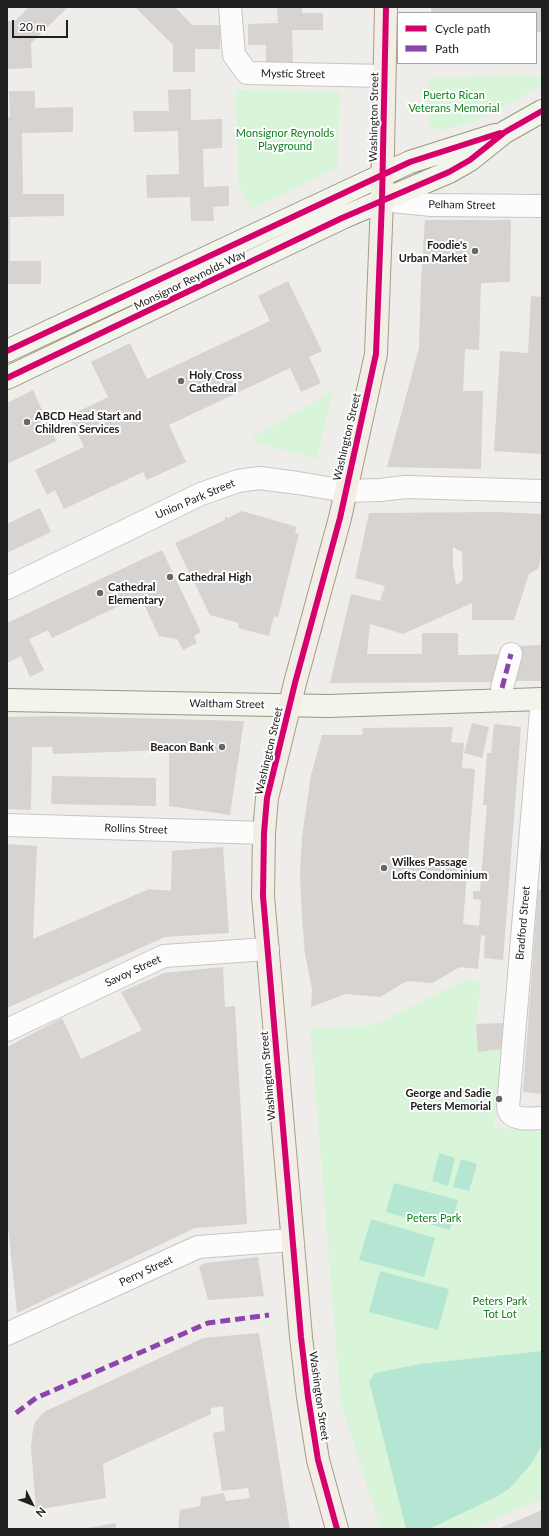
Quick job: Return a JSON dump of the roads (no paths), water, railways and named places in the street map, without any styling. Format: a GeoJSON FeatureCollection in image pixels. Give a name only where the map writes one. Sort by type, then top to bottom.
{"type":"FeatureCollection","features":[{"type":"Feature","properties":{"kind":"main road","name":"Washington Street"},"geometry":{"type":"LineString","coordinates":[[337,1529],[318,1460],[311,1426],[301,1337],[263,896],[264,833],[267,798],[290,705],[340,518],[344,490],[376,354],[382,200],[386,7]]}},
{"type":"Feature","properties":{"kind":"main road"},"geometry":{"type":"LineString","coordinates":[[505,132],[542,111]]}},
{"type":"Feature","properties":{"kind":"main road","name":"Monsignor Reynolds Way"},"geometry":{"type":"LineString","coordinates":[[7,351],[382,174],[422,157],[505,132]]}},
{"type":"Feature","properties":{"kind":"main road","name":"Monsignor Reynolds Way"},"geometry":{"type":"LineString","coordinates":[[7,378],[331,223],[456,168],[475,156],[505,132]]}},
{"type":"Feature","properties":{"kind":"main road","name":"Waltham Street"},"geometry":{"type":"LineString","coordinates":[[7,700],[328,706],[542,699]]}},
{"type":"Feature","properties":{"kind":"street","name":"Mystic Street"},"geometry":{"type":"LineString","coordinates":[[230,7],[234,55],[247,73],[384,76]]}},
{"type":"Feature","properties":{"kind":"street","name":"Pelham Street"},"geometry":{"type":"LineString","coordinates":[[382,200],[432,205],[542,206]]}},
{"type":"Feature","properties":{"kind":"street","name":"Union Park Street"},"geometry":{"type":"LineString","coordinates":[[7,588],[201,494],[238,481],[259,478],[344,490],[380,490],[406,487],[542,491]]}},
{"type":"Feature","properties":{"kind":"street"},"geometry":{"type":"LineString","coordinates":[[502,688],[511,654]]}},
{"type":"Feature","properties":{"kind":"street","name":"Bradford Street"},"geometry":{"type":"LineString","coordinates":[[542,699],[508,1107],[510,1113],[515,1117],[542,1118]]}},
{"type":"Feature","properties":{"kind":"street","name":"Rollins Street"},"geometry":{"type":"LineString","coordinates":[[7,825],[264,833]]}},
{"type":"Feature","properties":{"kind":"street","name":"Savoy Street"},"geometry":{"type":"LineString","coordinates":[[7,1030],[164,956],[268,948]]}},
{"type":"Feature","properties":{"kind":"street","name":"Perry Street"},"geometry":{"type":"LineString","coordinates":[[7,1334],[198,1247],[292,1240]]}},
{"type":"Feature","properties":{"kind":"place","name":"Foodie's Urban Market"},"geometry":{"type":"Point","coordinates":[475,251]}},
{"type":"Feature","properties":{"kind":"place","name":"Holy Cross Cathedral"},"geometry":{"type":"Point","coordinates":[181,381]}},
{"type":"Feature","properties":{"kind":"place","name":"ABCD Head Start and Children Services"},"geometry":{"type":"Point","coordinates":[27,422]}},
{"type":"Feature","properties":{"kind":"place","name":"Cathedral High"},"geometry":{"type":"Point","coordinates":[170,577]}},
{"type":"Feature","properties":{"kind":"place","name":"Cathedral Elementary"},"geometry":{"type":"Point","coordinates":[100,593]}},
{"type":"Feature","properties":{"kind":"place","name":"Beacon Bank"},"geometry":{"type":"Point","coordinates":[222,747]}},
{"type":"Feature","properties":{"kind":"place","name":"Wilkes Passage Lofts Condominium"},"geometry":{"type":"Point","coordinates":[384,868]}},
{"type":"Feature","properties":{"kind":"place","name":"George and Sadie Peters Memorial"},"geometry":{"type":"Point","coordinates":[499,1099]}},
{"type":"Feature","properties":{"kind":"park label","name":"Puerto Rican Veterans Memorial"},"geometry":{"type":"Point","coordinates":[454,101]}},
{"type":"Feature","properties":{"kind":"park label","name":"Monsignor Reynolds Playground"},"geometry":{"type":"Point","coordinates":[285,139]}},
{"type":"Feature","properties":{"kind":"park label","name":"Peters Park"},"geometry":{"type":"Point","coordinates":[434,1218]}},
{"type":"Feature","properties":{"kind":"park label","name":"Peters Park Tot Lot"},"geometry":{"type":"Point","coordinates":[500,1307]}}]}
